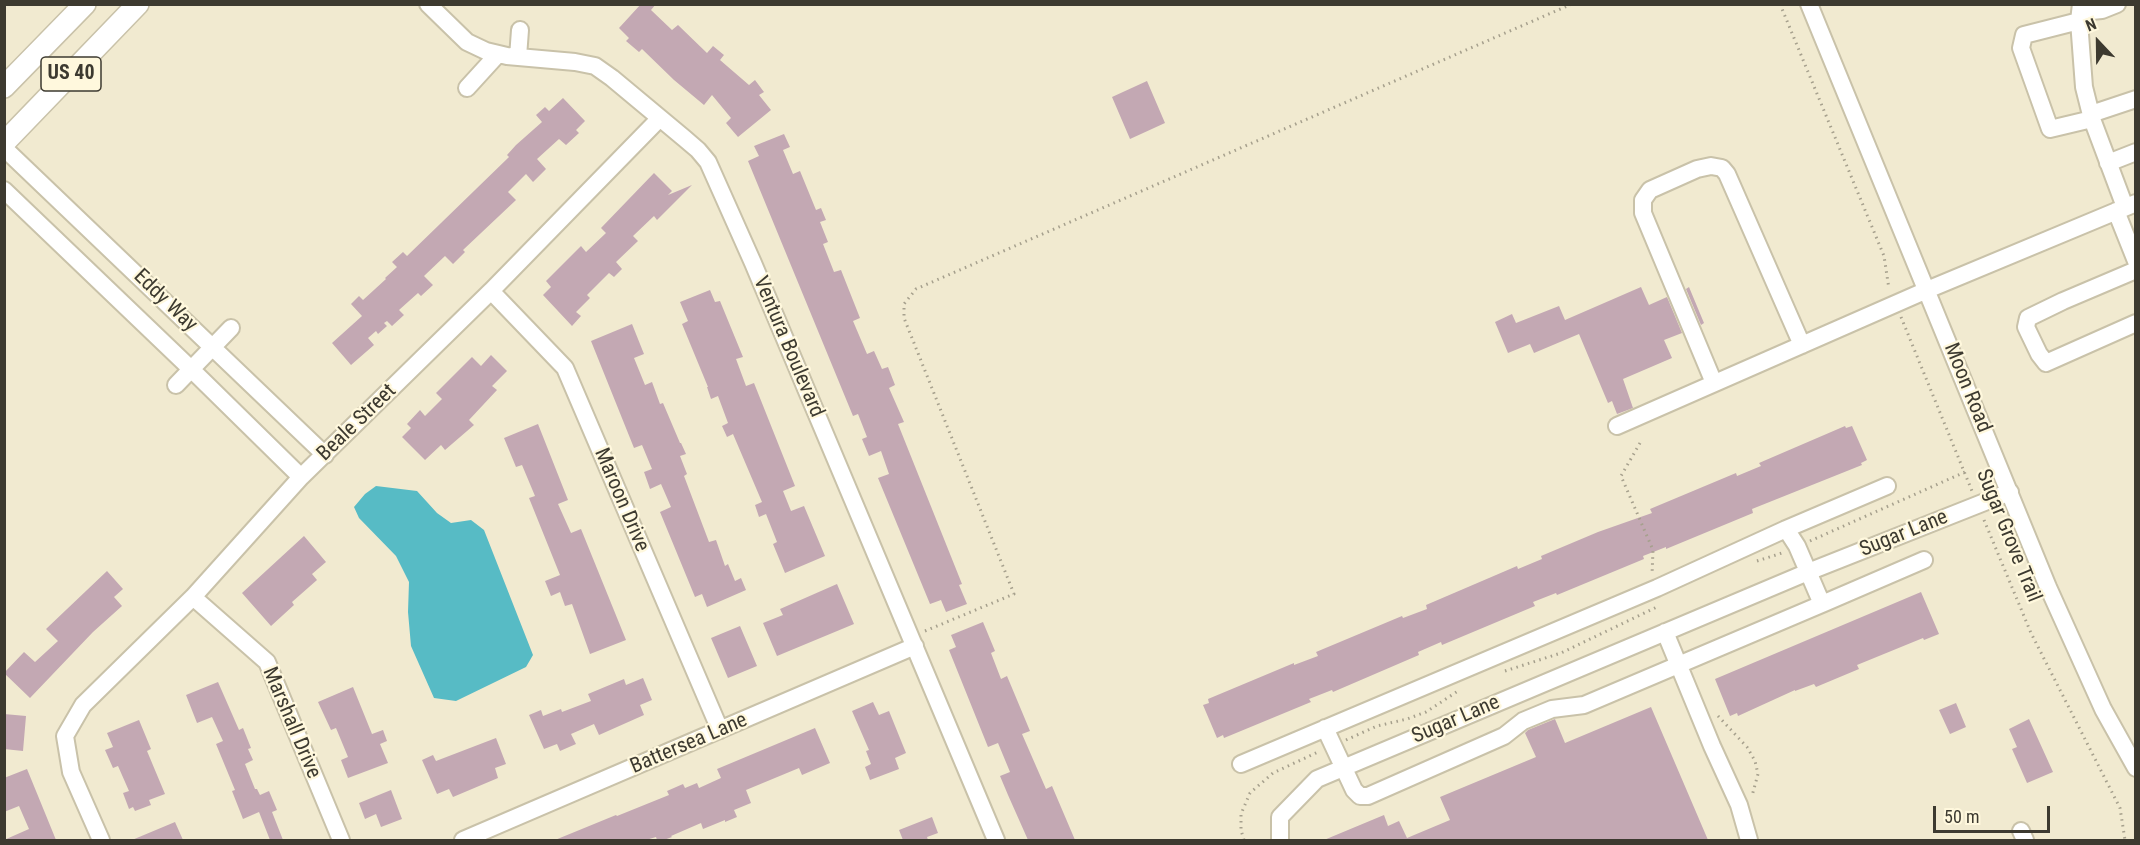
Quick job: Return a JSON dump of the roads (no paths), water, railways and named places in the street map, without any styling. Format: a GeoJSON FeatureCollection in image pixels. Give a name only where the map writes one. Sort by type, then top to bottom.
{"type":"FeatureCollection","features":[{"type":"Feature","properties":{"kind":"main road","name":"US 40"},"geometry":{"type":"LineString","coordinates":[[4,87],[85,4]]}},
{"type":"Feature","properties":{"kind":"main road","name":"US 40"},"geometry":{"type":"LineString","coordinates":[[4,143],[138,4]]}},
{"type":"Feature","properties":{"kind":"street","name":"Ventura Boulevard"},"geometry":{"type":"LineString","coordinates":[[428,4],[467,42],[486,51],[595,66],[698,150],[708,162],[996,840]]}},
{"type":"Feature","properties":{"kind":"street","name":"Moon Road"},"geometry":{"type":"LineString","coordinates":[[1809,4],[2048,587],[2103,709],[2136,768]]}},
{"type":"Feature","properties":{"kind":"street"},"geometry":{"type":"LineString","coordinates":[[2117,4],[2102,10],[2080,12],[2024,35],[2021,48],[2050,129],[2092,117],[2136,99]]}},
{"type":"Feature","properties":{"kind":"street"},"geometry":{"type":"LineString","coordinates":[[2080,12],[2084,87],[2092,117],[2125,207],[2136,261]]}},
{"type":"Feature","properties":{"kind":"street"},"geometry":{"type":"LineString","coordinates":[[518,57],[520,30]]}},
{"type":"Feature","properties":{"kind":"street"},"geometry":{"type":"LineString","coordinates":[[467,88],[498,54]]}},
{"type":"Feature","properties":{"kind":"street","name":"Beale Street"},"geometry":{"type":"LineString","coordinates":[[101,840],[71,772],[65,736],[82,705],[194,597],[301,477],[491,291],[660,118]]}},
{"type":"Feature","properties":{"kind":"street","name":"Eddy Way"},"geometry":{"type":"LineString","coordinates":[[4,148],[325,455]]}},
{"type":"Feature","properties":{"kind":"street"},"geometry":{"type":"LineString","coordinates":[[2108,163],[2136,152]]}},
{"type":"Feature","properties":{"kind":"street"},"geometry":{"type":"LineString","coordinates":[[1714,383],[1643,213],[1643,200],[1650,190],[1687,173],[1711,166],[1722,168],[1727,174],[1802,345]]}},
{"type":"Feature","properties":{"kind":"street","name":"Eddy Way"},"geometry":{"type":"LineString","coordinates":[[4,190],[301,477]]}},
{"type":"Feature","properties":{"kind":"street"},"geometry":{"type":"LineString","coordinates":[[1617,426],[1896,303],[2125,207]]}},
{"type":"Feature","properties":{"kind":"street"},"geometry":{"type":"LineString","coordinates":[[2136,270],[2028,318],[2026,327],[2046,363],[2136,323]]}},
{"type":"Feature","properties":{"kind":"street","name":"Maroon Drive"},"geometry":{"type":"LineString","coordinates":[[491,291],[565,368],[720,730]]}},
{"type":"Feature","properties":{"kind":"street"},"geometry":{"type":"LineString","coordinates":[[176,385],[231,328]]}},
{"type":"Feature","properties":{"kind":"street"},"geometry":{"type":"LineString","coordinates":[[1241,764],[1657,588],[1887,486]]}},
{"type":"Feature","properties":{"kind":"street","name":"Sugar Lane"},"geometry":{"type":"LineString","coordinates":[[1280,840],[1280,817],[1317,779],[1808,572],[2010,492]]}},
{"type":"Feature","properties":{"kind":"street"},"geometry":{"type":"LineString","coordinates":[[1786,529],[1797,546],[1822,604]]}},
{"type":"Feature","properties":{"kind":"street"},"geometry":{"type":"LineString","coordinates":[[1325,728],[1354,790],[1360,795],[1368,796],[1504,736],[1523,722],[1552,709],[1584,705],[1924,560]]}},
{"type":"Feature","properties":{"kind":"street","name":"Marshall Drive"},"geometry":{"type":"LineString","coordinates":[[194,597],[267,662],[341,840]]}},
{"type":"Feature","properties":{"kind":"street"},"geometry":{"type":"LineString","coordinates":[[1665,632],[1739,805],[1749,840]]}},
{"type":"Feature","properties":{"kind":"street","name":"Battersea Lane"},"geometry":{"type":"LineString","coordinates":[[463,840],[720,730],[913,642]]}},
{"type":"Feature","properties":{"kind":"water"},"geometry":{"type":"Polygon","coordinates":[[[376,486],[417,491],[437,513],[451,523],[471,520],[484,530],[533,655],[526,667],[456,701],[434,698],[411,646],[408,612],[409,582],[396,556],[359,518],[354,507],[365,494],[376,486]]]}}]}
